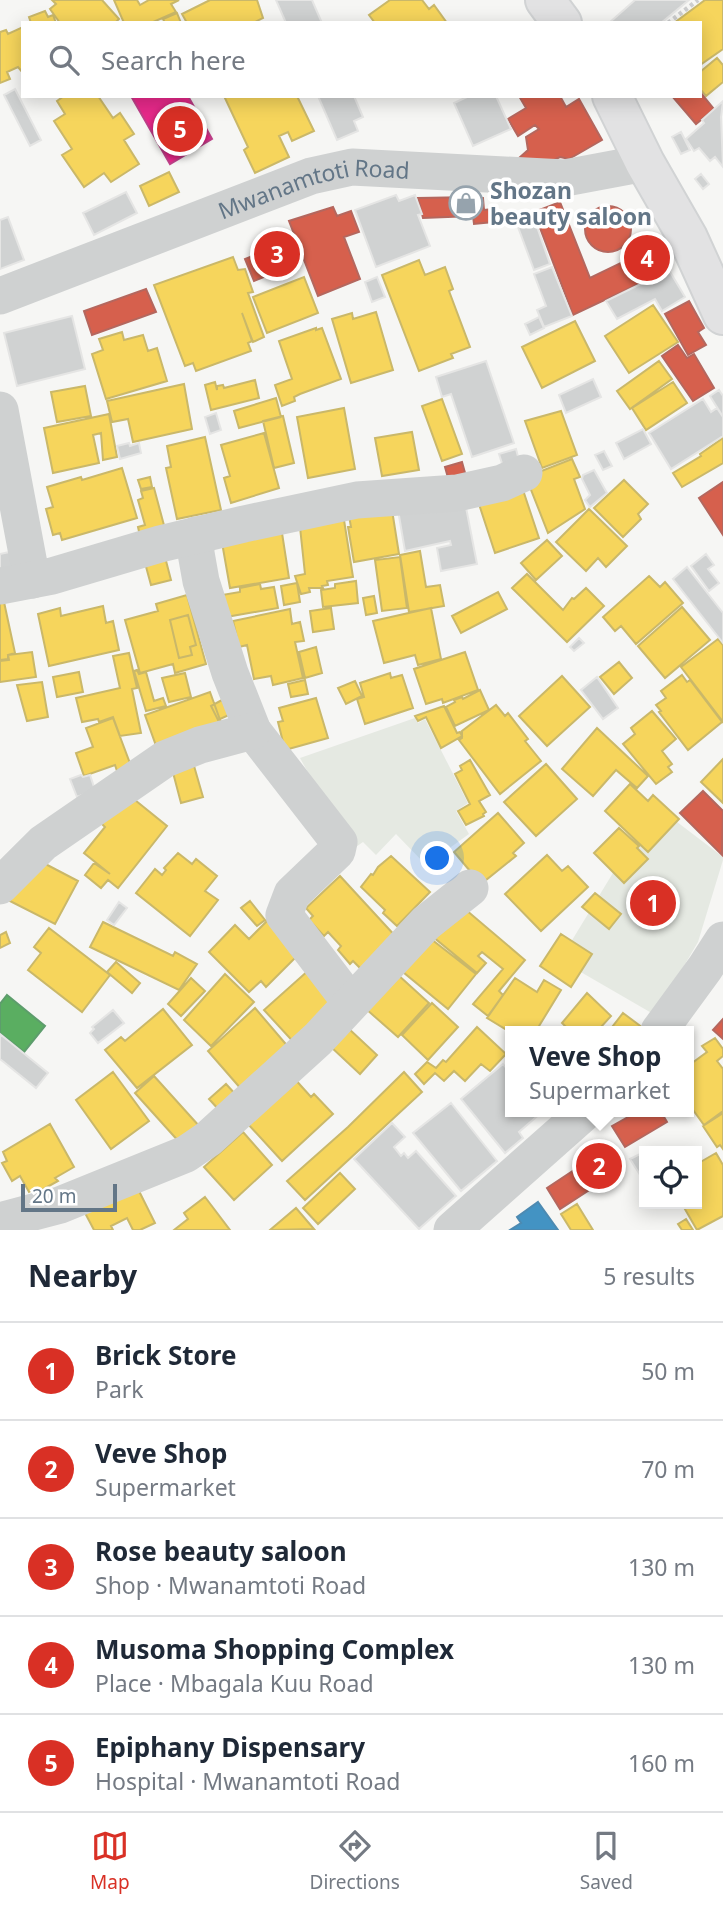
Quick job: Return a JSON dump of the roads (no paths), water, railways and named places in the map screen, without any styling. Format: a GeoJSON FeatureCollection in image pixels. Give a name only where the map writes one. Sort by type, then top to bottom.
{"type":"FeatureCollection","features":[{"type":"Feature","properties":{"kind":"street"},"geometry":{"type":"LineString","coordinates":[[545,0],[561,21]]}},
{"type":"Feature","properties":{"kind":"street"},"geometry":{"type":"LineString","coordinates":[[613,98],[645,163],[688,238],[722,311]]}},
{"type":"Feature","properties":{"kind":"street","name":"Mwanamtoti Road"},"geometry":{"type":"LineString","coordinates":[[0,296],[311,176],[352,167],[565,178],[645,163]]}},
{"type":"Feature","properties":{"kind":"street"},"geometry":{"type":"LineString","coordinates":[[0,410],[16,583],[196,535],[357,500],[457,493],[502,483],[524,473]]}},
{"type":"Feature","properties":{"kind":"street"},"geometry":{"type":"LineString","coordinates":[[196,535],[201,581],[230,673],[253,731],[339,842],[337,851],[292,894],[284,915],[351,1003]]}},
{"type":"Feature","properties":{"kind":"street"},"geometry":{"type":"LineString","coordinates":[[0,886],[43,843],[166,759],[200,745],[253,731]]}},
{"type":"Feature","properties":{"kind":"street"},"geometry":{"type":"LineString","coordinates":[[0,1221],[65,1218],[186,1154],[208,1139],[318,1039],[425,923],[470,888]]}},
{"type":"Feature","properties":{"kind":"street"},"geometry":{"type":"LineString","coordinates":[[663,1026],[723,940]]}},
{"type":"Feature","properties":{"kind":"street"},"geometry":{"type":"LineString","coordinates":[[452,1230],[579,1117]]}},
{"type":"Feature","properties":{"kind":"place","name":"Epiphany Dispensary"},"geometry":{"type":"Point","coordinates":[180,129]}},
{"type":"Feature","properties":{"kind":"place","name":"Shozan beauty saloon"},"geometry":{"type":"Point","coordinates":[466,203]}},
{"type":"Feature","properties":{"kind":"place","name":"Rose beauty saloon"},"geometry":{"type":"Point","coordinates":[277,254]}},
{"type":"Feature","properties":{"kind":"place","name":"Musoma Shopping Complex"},"geometry":{"type":"Point","coordinates":[647,258]}},
{"type":"Feature","properties":{"kind":"place","name":"Brick Store"},"geometry":{"type":"Point","coordinates":[653,903]}},
{"type":"Feature","properties":{"kind":"place","name":"Veve Shop"},"geometry":{"type":"Point","coordinates":[599,1166]}}]}
